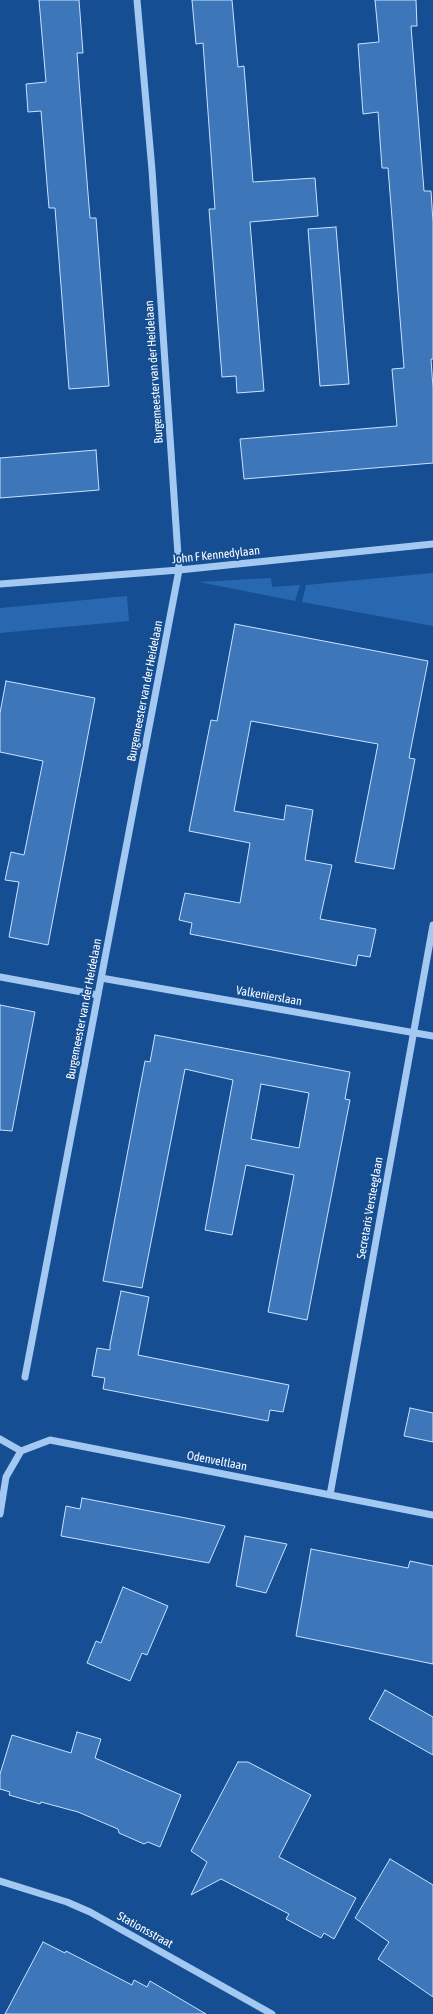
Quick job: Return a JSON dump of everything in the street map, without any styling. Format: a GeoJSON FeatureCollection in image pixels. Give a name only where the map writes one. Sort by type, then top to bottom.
{"type":"FeatureCollection","features":[{"type":"Feature","properties":{"kind":"street","name":"Burgemeester van der Heidelaan"},"geometry":{"type":"LineString","coordinates":[[25,1377],[178,570],[152,178],[137,0]]}},
{"type":"Feature","properties":{"kind":"street","name":"John F Kennedylaan"},"geometry":{"type":"LineString","coordinates":[[0,584],[178,570],[433,544]]}},
{"type":"Feature","properties":{"kind":"street","name":"Secretaris Versteeglaan"},"geometry":{"type":"LineString","coordinates":[[330,1494],[433,925]]}},
{"type":"Feature","properties":{"kind":"street"},"geometry":{"type":"LineString","coordinates":[[0,977],[98,995]]}},
{"type":"Feature","properties":{"kind":"street","name":"Valkenierslaan"},"geometry":{"type":"LineString","coordinates":[[101,978],[413,1031],[433,1036]]}},
{"type":"Feature","properties":{"kind":"street"},"geometry":{"type":"LineString","coordinates":[[0,1439],[21,1451],[6,1477],[0,1514]]}},
{"type":"Feature","properties":{"kind":"street","name":"Odenveltlaan"},"geometry":{"type":"LineString","coordinates":[[21,1451],[50,1440],[433,1515]]}},
{"type":"Feature","properties":{"kind":"street","name":"Stationsstraat"},"geometry":{"type":"LineString","coordinates":[[0,1881],[67,1902],[90,1912],[272,2014]]}},
{"type":"Feature","properties":{"kind":"shaded area"},"geometry":{"type":"Polygon","coordinates":[[[433,573],[433,626],[302,602],[306,585],[433,573]]]}},
{"type":"Feature","properties":{"kind":"shaded area"},"geometry":{"type":"Polygon","coordinates":[[[271,578],[272,587],[300,585],[295,601],[199,582],[271,578]]]}},
{"type":"Feature","properties":{"kind":"shaded area"},"geometry":{"type":"Polygon","coordinates":[[[127,596],[129,621],[0,633],[0,608],[127,596]]]}},
{"type":"Feature","properties":{"kind":"building"},"geometry":{"type":"Polygon","coordinates":[[[39,0],[79,0],[83,53],[77,53],[81,107],[90,218],[96,218],[109,386],[69,389],[55,208],[49,208],[41,111],[28,112],[26,84],[46,82],[39,0]]]}},
{"type":"Feature","properties":{"kind":"building"},"geometry":{"type":"Polygon","coordinates":[[[192,0],[232,0],[238,67],[244,66],[253,182],[315,178],[318,216],[250,222],[264,391],[237,393],[236,376],[222,377],[209,209],[215,209],[203,43],[196,44],[192,0]]]}},
{"type":"Feature","properties":{"kind":"building"},"geometry":{"type":"Polygon","coordinates":[[[375,0],[416,0],[417,26],[411,26],[424,191],[431,191],[433,222],[433,359],[431,359],[433,388],[433,463],[244,479],[240,439],[397,426],[392,369],[404,368],[388,168],[382,168],[378,112],[363,114],[358,44],[379,42],[375,0]]]}},
{"type":"Feature","properties":{"kind":"building"},"geometry":{"type":"Polygon","coordinates":[[[336,227],[349,384],[320,386],[308,229],[336,227]]]}},
{"type":"Feature","properties":{"kind":"building"},"geometry":{"type":"Polygon","coordinates":[[[96,450],[99,490],[0,498],[0,458],[96,450]]]}},
{"type":"Feature","properties":{"kind":"building"},"geometry":{"type":"Polygon","coordinates":[[[235,624],[428,661],[409,758],[415,759],[394,869],[355,862],[378,744],[251,721],[234,811],[284,820],[286,805],[313,810],[305,860],[332,865],[320,919],[376,929],[370,957],[358,955],[356,966],[190,934],[192,923],[179,920],[185,893],[240,903],[250,843],[189,831],[211,720],[217,721],[235,624]]]}},
{"type":"Feature","properties":{"kind":"building"},"geometry":{"type":"Polygon","coordinates":[[[6,681],[95,698],[48,945],[9,937],[19,882],[5,880],[11,852],[24,855],[43,761],[0,752],[0,713],[6,681]]]}},
{"type":"Feature","properties":{"kind":"building"},"geometry":{"type":"Polygon","coordinates":[[[0,1005],[35,1012],[12,1131],[0,1130],[0,1005]]]}},
{"type":"Feature","properties":{"kind":"building"},"geometry":{"type":"Polygon","coordinates":[[[155,1035],[350,1072],[345,1099],[350,1100],[307,1320],[268,1312],[294,1175],[246,1165],[232,1235],[205,1230],[233,1080],[185,1069],[142,1288],[103,1281],[145,1061],[150,1062],[155,1035]],[[261,1084],[251,1139],[299,1148],[309,1093],[261,1084]]]}},
{"type":"Feature","properties":{"kind":"building"},"geometry":{"type":"Polygon","coordinates":[[[121,1291],[149,1297],[138,1355],[289,1385],[283,1412],[270,1410],[268,1421],[103,1389],[105,1378],[92,1376],[97,1348],[110,1350],[121,1291]]]}},
{"type":"Feature","properties":{"kind":"building"},"geometry":{"type":"Polygon","coordinates":[[[410,1408],[433,1413],[433,1442],[404,1436],[410,1408]]]}},
{"type":"Feature","properties":{"kind":"building"},"geometry":{"type":"Polygon","coordinates":[[[82,1498],[225,1526],[209,1563],[61,1536],[66,1506],[80,1509],[82,1498]]]}},
{"type":"Feature","properties":{"kind":"building"},"geometry":{"type":"Polygon","coordinates":[[[245,1536],[287,1544],[266,1593],[236,1586],[245,1536]]]}},
{"type":"Feature","properties":{"kind":"building"},"geometry":{"type":"Polygon","coordinates":[[[311,1549],[408,1568],[410,1561],[433,1566],[433,1664],[296,1636],[311,1549]]]}},
{"type":"Feature","properties":{"kind":"building"},"geometry":{"type":"Polygon","coordinates":[[[123,1587],[168,1606],[147,1655],[142,1653],[130,1681],[87,1663],[96,1641],[101,1643],[123,1587]]]}},
{"type":"Feature","properties":{"kind":"building"},"geometry":{"type":"Polygon","coordinates":[[[385,1690],[433,1717],[433,1755],[369,1719],[385,1690]]]}},
{"type":"Feature","properties":{"kind":"building"},"geometry":{"type":"Polygon","coordinates":[[[77,1732],[101,1739],[95,1758],[181,1795],[160,1847],[148,1842],[144,1844],[119,1833],[118,1829],[78,1812],[41,1802],[40,1804],[9,1795],[10,1792],[0,1789],[0,1774],[12,1735],[71,1753],[77,1732]]]}},
{"type":"Feature","properties":{"kind":"building"},"geometry":{"type":"Polygon","coordinates":[[[238,1762],[248,1762],[311,1795],[279,1857],[356,1898],[334,1939],[324,1933],[321,1938],[286,1919],[289,1914],[221,1879],[191,1895],[207,1862],[191,1851],[238,1762]]]}},
{"type":"Feature","properties":{"kind":"building"},"geometry":{"type":"Polygon","coordinates":[[[390,1859],[433,1885],[433,1997],[378,1959],[389,1942],[355,1918],[390,1859]]]}},
{"type":"Feature","properties":{"kind":"building"},"geometry":{"type":"Polygon","coordinates":[[[43,1942],[65,1953],[66,1951],[132,1985],[134,1980],[147,1987],[150,1981],[206,2014],[5,2014],[43,1942]]]}}]}
